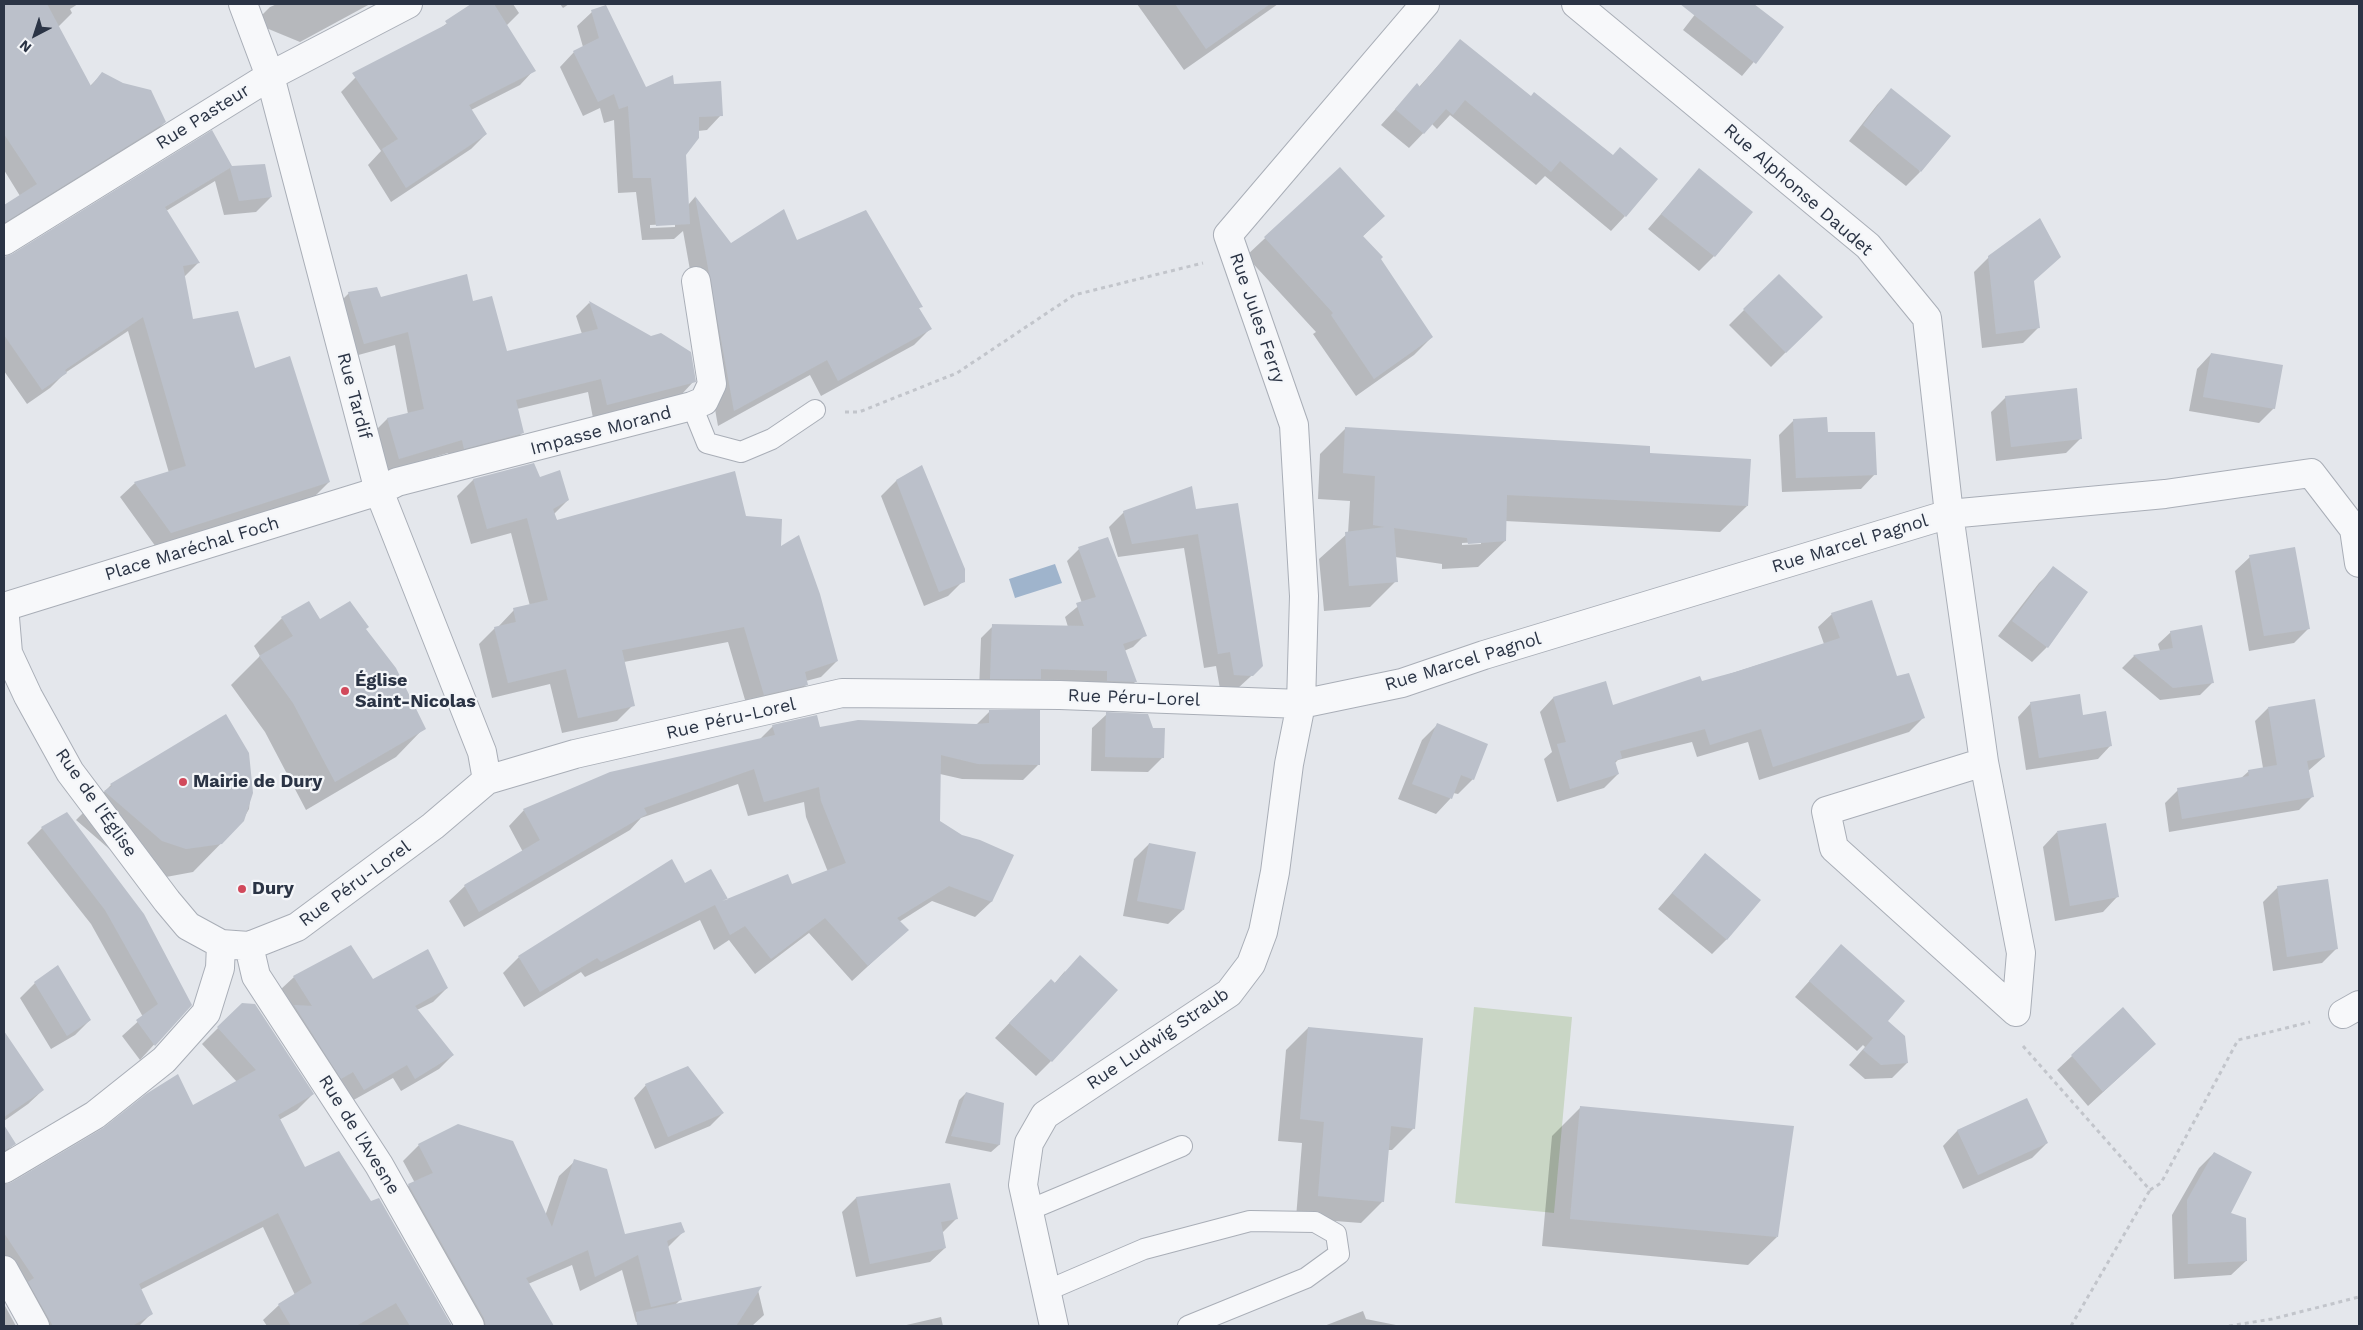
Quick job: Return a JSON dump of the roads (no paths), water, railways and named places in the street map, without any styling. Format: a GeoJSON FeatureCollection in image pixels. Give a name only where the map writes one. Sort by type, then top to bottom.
{"type":"FeatureCollection","features":[{"type":"Feature","properties":{"kind":"street","name":"Rue Tardif"},"geometry":{"type":"LineString","coordinates":[[243,4],[270,76],[379,491],[482,752],[487,780]]}},
{"type":"Feature","properties":{"kind":"street","name":"Rue Pasteur"},"geometry":{"type":"LineString","coordinates":[[4,241],[270,76],[408,4]]}},
{"type":"Feature","properties":{"kind":"street","name":"Rue Jules Ferry"},"geometry":{"type":"LineString","coordinates":[[1301,704],[1304,596],[1294,425],[1228,234],[1425,4]]}},
{"type":"Feature","properties":{"kind":"street","name":"Rue Alphonse Daudet"},"geometry":{"type":"LineString","coordinates":[[1576,4],[1868,246],[1927,318],[1949,514],[1984,762],[2021,953],[2016,1012],[1834,848],[1826,811],[1984,762]]}},
{"type":"Feature","properties":{"kind":"street","name":"Impasse Morand"},"geometry":{"type":"LineString","coordinates":[[379,491],[397,482],[692,406],[704,401],[712,384],[696,281]]}},
{"type":"Feature","properties":{"kind":"street","name":"Rue Marcel Pagnol"},"geometry":{"type":"LineString","coordinates":[[1301,704],[1402,683],[1484,655],[1949,514],[2165,494],[2311,473],[2354,529],[2359,563]]}},
{"type":"Feature","properties":{"kind":"street","name":"Place Maréchal Foch"},"geometry":{"type":"LineString","coordinates":[[4,607],[379,491]]}},
{"type":"Feature","properties":{"kind":"street","name":"Rue de l'Église"},"geometry":{"type":"LineString","coordinates":[[4,607],[8,653],[28,696],[70,772],[188,926],[220,944]]}},
{"type":"Feature","properties":{"kind":"street","name":"Rue Péru-Lorel"},"geometry":{"type":"LineString","coordinates":[[220,944],[249,946],[297,927],[433,826],[487,780],[575,754],[842,693],[1060,695],[1301,704]]}},
{"type":"Feature","properties":{"kind":"street","name":"Rue Ludwig Straub"},"geometry":{"type":"LineString","coordinates":[[1054,1326],[1023,1185],[1029,1143],[1045,1115],[1229,993],[1251,964],[1263,932],[1275,872],[1289,764],[1301,704]]}},
{"type":"Feature","properties":{"kind":"street"},"geometry":{"type":"LineString","coordinates":[[4,1169],[95,1115],[164,1060],[206,1013],[220,968],[220,944]]}},
{"type":"Feature","properties":{"kind":"street","name":"Rue de l'Avesne"},"geometry":{"type":"LineString","coordinates":[[249,946],[256,976],[379,1165],[470,1326]]}},
{"type":"Feature","properties":{"kind":"street"},"geometry":{"type":"LineString","coordinates":[[4,1270],[35,1326]]}},
{"type":"Feature","properties":{"kind":"lane"},"geometry":{"type":"LineString","coordinates":[[692,406],[707,443],[741,452],[772,439],[816,410]]}},
{"type":"Feature","properties":{"kind":"lane"},"geometry":{"type":"LineString","coordinates":[[1029,1210],[1182,1146]]}},
{"type":"Feature","properties":{"kind":"lane"},"geometry":{"type":"LineString","coordinates":[[1046,1291],[1144,1249],[1250,1221],[1315,1222],[1336,1234],[1339,1254],[1306,1278],[1188,1326]]}},
{"type":"Feature","properties":{"kind":"water"},"geometry":{"type":"Polygon","coordinates":[[[1055,564],[1062,583],[1015,598],[1009,579],[1055,564]]]}},
{"type":"Feature","properties":{"kind":"place","name":"Église Saint-Nicolas"},"geometry":{"type":"Point","coordinates":[345,691]}},
{"type":"Feature","properties":{"kind":"place","name":"Mairie de Dury"},"geometry":{"type":"Point","coordinates":[183,782]}},
{"type":"Feature","properties":{"kind":"place","name":"Dury"},"geometry":{"type":"Point","coordinates":[242,889]}}]}
